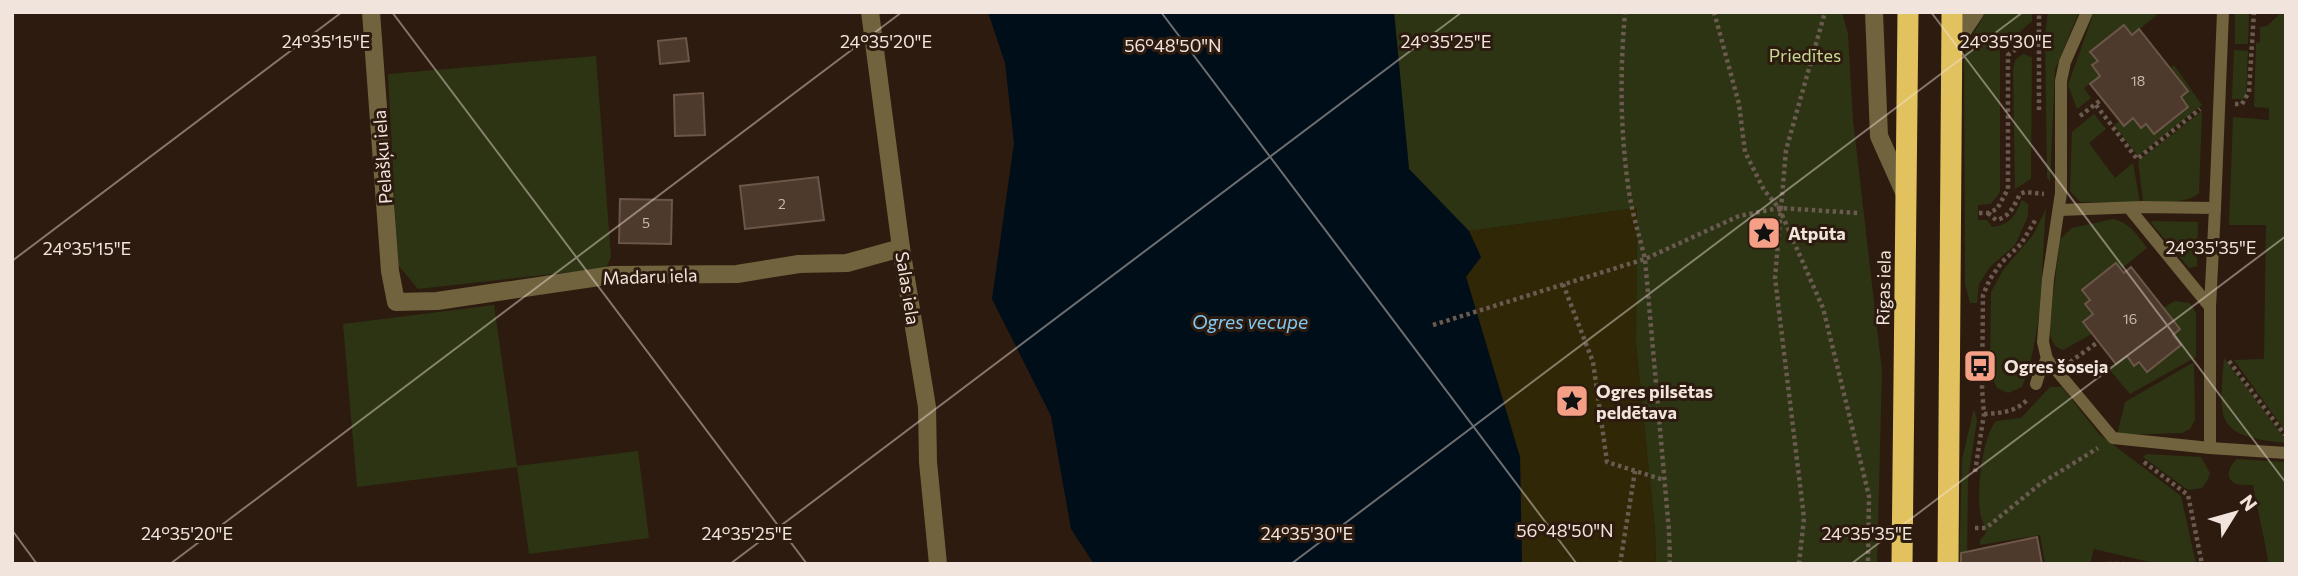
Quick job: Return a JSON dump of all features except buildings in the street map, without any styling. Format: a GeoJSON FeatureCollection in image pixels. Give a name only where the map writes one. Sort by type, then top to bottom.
{"type":"FeatureCollection","features":[{"type":"Feature","properties":{"kind":"highway","name":"Rīgas iela"},"geometry":{"type":"LineString","coordinates":[[1902,564],[1908,12]]}},
{"type":"Feature","properties":{"kind":"highway"},"geometry":{"type":"LineString","coordinates":[[1948,564],[1952,12]]}},
{"type":"Feature","properties":{"kind":"street","name":"Pelašķu iela"},"geometry":{"type":"LineString","coordinates":[[371,12],[390,271],[396,302]]}},
{"type":"Feature","properties":{"kind":"street","name":"Salas iela"},"geometry":{"type":"LineString","coordinates":[[870,12],[901,247],[927,407],[928,462],[938,564]]}},
{"type":"Feature","properties":{"kind":"street"},"geometry":{"type":"LineString","coordinates":[[1874,12],[1879,136],[1906,197]]}},
{"type":"Feature","properties":{"kind":"street"},"geometry":{"type":"LineString","coordinates":[[1951,48],[1975,12]]}},
{"type":"Feature","properties":{"kind":"street","name":"Madaru iela"},"geometry":{"type":"LineString","coordinates":[[396,302],[437,301],[613,275],[737,274],[799,264],[847,263],[901,247]]}},
{"type":"Feature","properties":{"kind":"lane"},"geometry":{"type":"LineString","coordinates":[[2087,12],[2065,62],[2061,81],[2061,192],[2048,279],[2043,342],[2047,359],[2113,438],[2286,453]]}},
{"type":"Feature","properties":{"kind":"lane"},"geometry":{"type":"LineString","coordinates":[[2210,448],[2210,307],[2223,12]]}},
{"type":"Feature","properties":{"kind":"lane"},"geometry":{"type":"LineString","coordinates":[[2129,208],[2210,307]]}},
{"type":"Feature","properties":{"kind":"lane"},"geometry":{"type":"LineString","coordinates":[[2059,210],[2215,208]]}},
{"type":"Feature","properties":{"kind":"lane"},"geometry":{"type":"LineString","coordinates":[[2036,384],[2047,359]]}},
{"type":"Feature","properties":{"kind":"path"},"geometry":{"type":"LineString","coordinates":[[1625,12],[1620,70],[1621,122],[1628,188],[1645,259],[1670,564]]}},
{"type":"Feature","properties":{"kind":"path"},"geometry":{"type":"LineString","coordinates":[[1714,12],[1739,104],[1745,152],[1764,190],[1779,208],[1823,308],[1869,496],[1868,564]]}},
{"type":"Feature","properties":{"kind":"path"},"geometry":{"type":"LineString","coordinates":[[1799,564],[1804,518],[1775,278],[1786,150],[1825,12]]}},
{"type":"Feature","properties":{"kind":"path"},"geometry":{"type":"LineString","coordinates":[[2039,12],[2039,113]]}},
{"type":"Feature","properties":{"kind":"path"},"geometry":{"type":"LineString","coordinates":[[2096,105],[2137,159],[2206,105],[2242,104],[2247,99],[2254,12]]}},
{"type":"Feature","properties":{"kind":"path"},"geometry":{"type":"LineString","coordinates":[[1979,213],[1997,209],[2008,189],[2008,55],[2029,39],[2038,40]]}},
{"type":"Feature","properties":{"kind":"path"},"geometry":{"type":"LineString","coordinates":[[2039,181],[2039,205]]}},
{"type":"Feature","properties":{"kind":"path"},"geometry":{"type":"LineString","coordinates":[[1988,213],[1996,220],[2003,218],[2012,209],[2020,194],[2039,194]]}},
{"type":"Feature","properties":{"kind":"path"},"geometry":{"type":"LineString","coordinates":[[1433,325],[1645,259],[1738,216],[1779,208],[1858,213]]}},
{"type":"Feature","properties":{"kind":"path"},"geometry":{"type":"LineString","coordinates":[[1975,482],[1984,414],[1983,295],[1990,279],[2002,262],[2021,244],[2039,215]]}},
{"type":"Feature","properties":{"kind":"path"},"geometry":{"type":"LineString","coordinates":[[1563,284],[1592,362],[1607,462],[1664,480]]}},
{"type":"Feature","properties":{"kind":"path"},"geometry":{"type":"LineString","coordinates":[[2056,371],[2098,342]]}},
{"type":"Feature","properties":{"kind":"path"},"geometry":{"type":"LineString","coordinates":[[2209,345],[2227,358],[2286,436]]}},
{"type":"Feature","properties":{"kind":"path"},"geometry":{"type":"LineString","coordinates":[[1984,414],[2021,407],[2032,395],[2036,384]]}},
{"type":"Feature","properties":{"kind":"path"},"geometry":{"type":"LineString","coordinates":[[1975,528],[1986,528],[2040,484],[2113,438]]}},
{"type":"Feature","properties":{"kind":"path"},"geometry":{"type":"LineString","coordinates":[[2135,440],[2137,457],[2188,495],[2202,564]]}},
{"type":"Feature","properties":{"kind":"path"},"geometry":{"type":"LineString","coordinates":[[1620,564],[1635,471]]}},
{"type":"Feature","properties":{"kind":"path"},"geometry":{"type":"LineString","coordinates":[[1974,540],[1975,517]]}},
{"type":"Feature","properties":{"kind":"path"},"geometry":{"type":"LineString","coordinates":[[2108,564],[2124,564]]}},
{"type":"Feature","properties":{"kind":"green space","name":"Priedītes"},"geometry":{"type":"Polygon","coordinates":[[[1394,12],[1842,12],[1848,34],[1853,120],[1882,371],[1877,564],[1656,564],[1636,344],[1637,208],[1469,231],[1409,169],[1394,12]]]}},
{"type":"Feature","properties":{"kind":"green space"},"geometry":{"type":"Polygon","coordinates":[[[1986,12],[2032,12],[2032,21],[2000,50],[2000,192],[1991,204],[1978,205],[1978,220],[1987,220],[1992,227],[2004,224],[2014,215],[2022,200],[2028,204],[2028,216],[2015,245],[1990,267],[1979,284],[1977,303],[1970,303],[1965,284],[1964,57],[1986,12]]]}},
{"type":"Feature","properties":{"kind":"green space"},"geometry":{"type":"Polygon","coordinates":[[[2048,12],[2079,12],[2055,70],[2050,182],[2047,177],[2045,35],[2048,12]]]}},
{"type":"Feature","properties":{"kind":"green space"},"geometry":{"type":"Polygon","coordinates":[[[2094,12],[2155,12],[2157,15],[2132,35],[2123,25],[2091,51],[2098,61],[2092,66],[2100,76],[2084,88],[2091,98],[2077,109],[2068,85],[2094,12]]]}},
{"type":"Feature","properties":{"kind":"green space"},"geometry":{"type":"Polygon","coordinates":[[[2235,12],[2249,12],[2248,44],[2235,44],[2235,12]]]}},
{"type":"Feature","properties":{"kind":"green space"},"geometry":{"type":"Polygon","coordinates":[[[2282,12],[2286,12],[2286,432],[2234,360],[2264,359],[2266,225],[2229,225],[2233,117],[2269,120],[2269,108],[2254,107],[2256,43],[2260,42],[2260,27],[2267,26],[2282,12]]]}},
{"type":"Feature","properties":{"kind":"green space"},"geometry":{"type":"Polygon","coordinates":[[[2234,50],[2248,51],[2246,99],[2232,99],[2234,50]]]}},
{"type":"Feature","properties":{"kind":"green space"},"geometry":{"type":"Polygon","coordinates":[[[2023,54],[2032,57],[2031,179],[2015,189],[2013,70],[2015,60],[2023,54]]]}},
{"type":"Feature","properties":{"kind":"green space"},"geometry":{"type":"Polygon","coordinates":[[[596,56],[611,257],[606,268],[418,289],[398,265],[388,74],[596,56]]]}},
{"type":"Feature","properties":{"kind":"green space"},"geometry":{"type":"Polygon","coordinates":[[[2174,65],[2202,105],[2138,156],[2114,125],[2120,121],[2124,126],[2133,118],[2141,128],[2146,124],[2154,134],[2188,107],[2181,97],[2188,91],[2171,68],[2174,65]]]}},
{"type":"Feature","properties":{"kind":"green space"},"geometry":{"type":"Polygon","coordinates":[[[2202,111],[2199,193],[2180,201],[2143,201],[2138,161],[2202,111]]]}},
{"type":"Feature","properties":{"kind":"green space"},"geometry":{"type":"Polygon","coordinates":[[[2094,114],[2106,129],[2089,143],[2115,178],[2133,163],[2140,202],[2080,202],[2070,191],[2072,132],[2094,114]]]}},
{"type":"Feature","properties":{"kind":"green space"},"geometry":{"type":"Polygon","coordinates":[[[2046,209],[2034,344],[2022,387],[2008,393],[1997,388],[1990,374],[1991,292],[2003,270],[2033,235],[2046,209]]]}},
{"type":"Feature","properties":{"kind":"green space"},"geometry":{"type":"Polygon","coordinates":[[[2113,219],[2129,226],[2147,248],[2121,269],[2116,263],[2085,304],[2093,314],[2083,323],[2092,334],[2063,350],[2060,349],[2055,345],[2049,330],[2060,239],[2072,228],[2113,219]]]}},
{"type":"Feature","properties":{"kind":"green space"},"geometry":{"type":"Polygon","coordinates":[[[2152,221],[2198,222],[2197,266],[2189,268],[2152,221]]]}},
{"type":"Feature","properties":{"kind":"green space"},"geometry":{"type":"Polygon","coordinates":[[[2175,301],[2190,303],[2196,313],[2196,357],[2130,394],[2108,368],[2127,356],[2134,366],[2139,362],[2147,371],[2173,335],[2180,330],[2163,308],[2175,301]]]}},
{"type":"Feature","properties":{"kind":"green space"},"geometry":{"type":"Polygon","coordinates":[[[494,305],[517,466],[638,451],[649,538],[529,554],[517,467],[357,487],[343,324],[494,305]]]}},
{"type":"Feature","properties":{"kind":"green space"},"geometry":{"type":"Polygon","coordinates":[[[2224,358],[2286,443],[2246,436],[2234,430],[2227,422],[2222,397],[2224,358]]]}},
{"type":"Feature","properties":{"kind":"green space"},"geometry":{"type":"Polygon","coordinates":[[[2194,362],[2195,420],[2190,429],[2182,433],[2117,435],[2125,402],[2194,362]]]}},
{"type":"Feature","properties":{"kind":"green space"},"geometry":{"type":"Polygon","coordinates":[[[2050,387],[2062,387],[2099,434],[2181,496],[2196,564],[2158,564],[2094,549],[2090,564],[2045,564],[2040,535],[1980,545],[1980,540],[1986,533],[1980,512],[1980,478],[1991,429],[1996,421],[2021,418],[2050,387]]]}},
{"type":"Feature","properties":{"kind":"green space"},"geometry":{"type":"Polygon","coordinates":[[[1974,409],[1977,420],[1968,479],[1967,564],[1959,564],[1962,459],[1974,409]]]}},
{"type":"Feature","properties":{"kind":"green space"},"geometry":{"type":"Polygon","coordinates":[[[2147,454],[2201,457],[2210,473],[2202,488],[2188,490],[2143,457],[2147,454]]]}},
{"type":"Feature","properties":{"kind":"green space"},"geometry":{"type":"Polygon","coordinates":[[[2237,459],[2286,462],[2286,564],[2269,564],[2253,485],[2236,484],[2229,475],[2230,468],[2237,459]]]}},
{"type":"Feature","properties":{"kind":"sand","name":"Ogres pilsētas peldētava"},"geometry":{"type":"Polygon","coordinates":[[[1637,208],[1636,344],[1656,564],[1522,564],[1520,457],[1466,276],[1481,257],[1469,231],[1637,208]]]}},
{"type":"Feature","properties":{"kind":"water","name":"Ogres vecupe"},"geometry":{"type":"Polygon","coordinates":[[[988,12],[1394,12],[1409,169],[1469,231],[1481,257],[1466,277],[1520,457],[1522,564],[1094,564],[1071,529],[1051,416],[992,299],[1014,143],[1005,63],[988,12]]]}},
{"type":"Feature","properties":{"kind":"place","name":"Atpūta"},"geometry":{"type":"Point","coordinates":[1764,233]}},
{"type":"Feature","properties":{"kind":"place","name":"Ogres šoseja"},"geometry":{"type":"Point","coordinates":[1980,366]}},
{"type":"Feature","properties":{"kind":"place","name":"Ogres pilsētas peldētava"},"geometry":{"type":"Point","coordinates":[1572,401]}}]}
